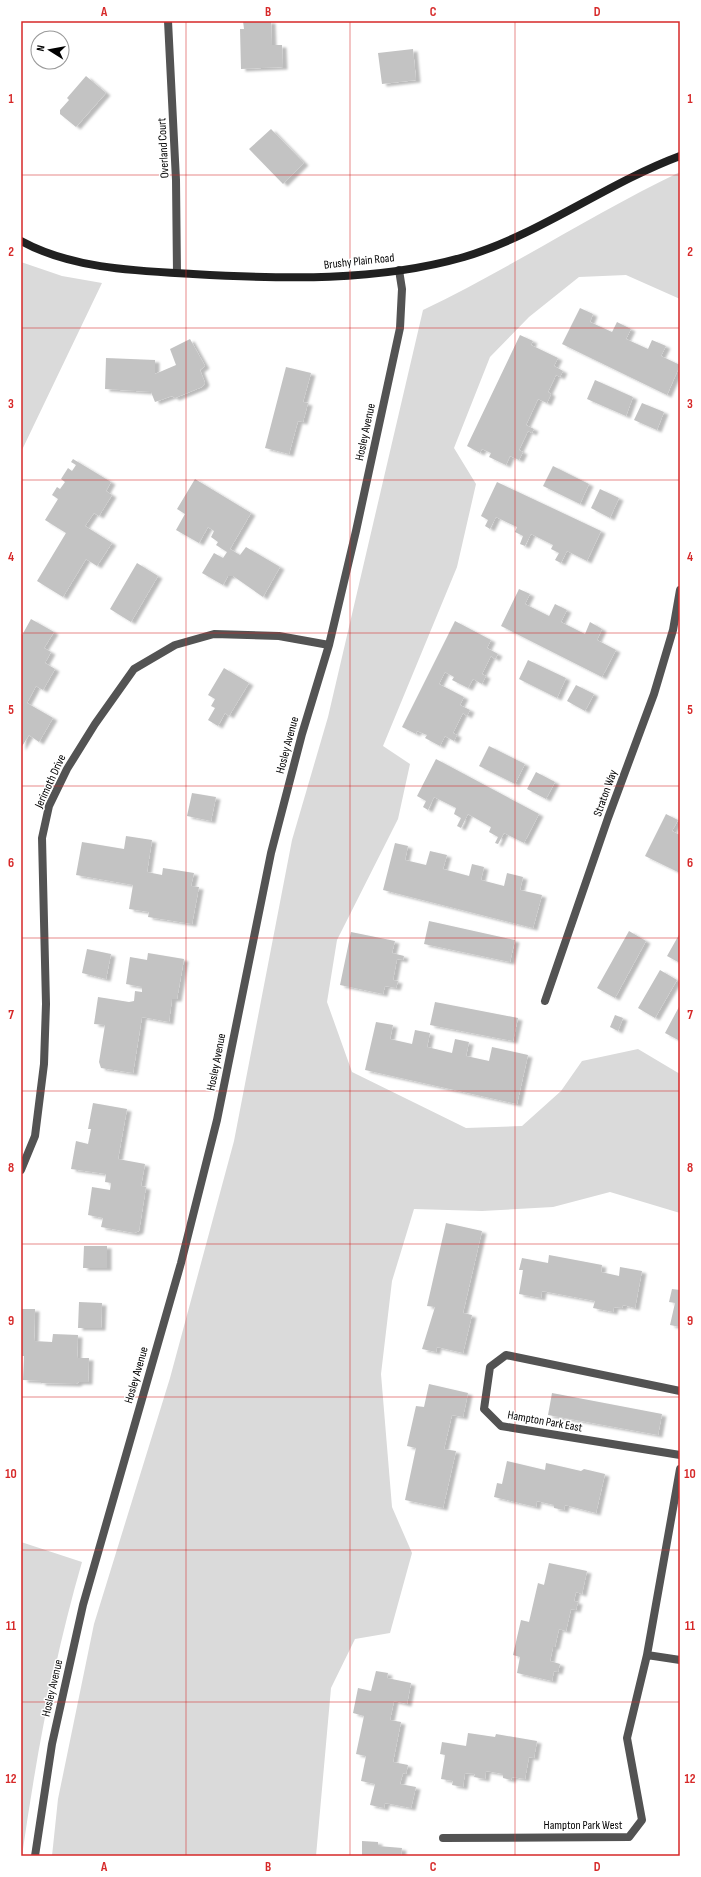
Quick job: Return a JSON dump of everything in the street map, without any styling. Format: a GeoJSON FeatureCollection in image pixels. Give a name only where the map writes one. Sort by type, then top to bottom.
{"type":"FeatureCollection","features":[{"type":"Feature","properties":{"kind":"main road","name":"Brushy Plain Road"},"geometry":{"type":"LineString","coordinates":[[21,242],[46,253],[82,263],[133,270],[253,277],[315,278],[399,270],[430,265],[464,256],[504,242],[642,172],[680,156]]}},
{"type":"Feature","properties":{"kind":"street","name":"Overland Court"},"geometry":{"type":"LineString","coordinates":[[168,21],[178,233],[177,273]]}},
{"type":"Feature","properties":{"kind":"street","name":"Hosley Avenue"},"geometry":{"type":"LineString","coordinates":[[35,1856],[52,1744],[83,1605],[181,1263],[217,1120],[271,853],[302,734],[329,645],[400,328],[402,288],[399,270]]}},
{"type":"Feature","properties":{"kind":"street","name":"Straton Way"},"geometry":{"type":"LineString","coordinates":[[545,1001],[608,818],[654,694],[673,630],[680,590]]}},
{"type":"Feature","properties":{"kind":"street","name":"Jerimoth Drive"},"geometry":{"type":"LineString","coordinates":[[21,1170],[35,1136],[44,1064],[46,1004],[42,838],[49,806],[67,769],[95,724],[134,669],[175,645],[214,634],[279,636],[329,645]]}},
{"type":"Feature","properties":{"kind":"street","name":"Hampton Park East"},"geometry":{"type":"LineString","coordinates":[[680,1391],[506,1355],[490,1368],[484,1409],[501,1426],[680,1455]]}},
{"type":"Feature","properties":{"kind":"street"},"geometry":{"type":"LineString","coordinates":[[680,1469],[647,1654],[680,1660]]}},
{"type":"Feature","properties":{"kind":"street","name":"Hampton Park West"},"geometry":{"type":"LineString","coordinates":[[443,1838],[629,1837],[642,1820],[627,1738],[647,1654]]}},
{"type":"Feature","properties":{"kind":"shaded area"},"geometry":{"type":"Polygon","coordinates":[[[680,172],[680,299],[626,275],[579,277],[529,317],[490,357],[454,448],[476,484],[457,567],[383,746],[410,764],[398,819],[337,940],[327,1002],[352,1072],[466,1128],[522,1126],[561,1091],[582,1061],[638,1049],[680,1074],[680,1213],[610,1192],[553,1207],[482,1211],[414,1209],[392,1281],[381,1374],[392,1507],[412,1553],[390,1633],[355,1639],[331,1688],[316,1856],[52,1856],[58,1799],[94,1624],[170,1378],[234,1141],[292,840],[328,717],[423,310],[488,277],[615,205],[680,172]]]}},
{"type":"Feature","properties":{"kind":"shaded area"},"geometry":{"type":"Polygon","coordinates":[[[21,262],[62,276],[102,283],[21,452],[21,262]]]}},
{"type":"Feature","properties":{"kind":"shaded area"},"geometry":{"type":"Polygon","coordinates":[[[21,1542],[82,1562],[54,1672],[33,1782],[22,1856],[21,1542]]]}},
{"type":"Feature","properties":{"kind":"building"},"geometry":{"type":"Polygon","coordinates":[[[243,21],[271,21],[272,45],[282,45],[283,67],[241,69],[240,29],[244,29],[243,21]]]}},
{"type":"Feature","properties":{"kind":"building"},"geometry":{"type":"Polygon","coordinates":[[[413,49],[416,80],[382,84],[378,53],[413,49]]]}},
{"type":"Feature","properties":{"kind":"building"},"geometry":{"type":"Polygon","coordinates":[[[86,76],[106,93],[76,127],[60,114],[60,110],[69,100],[67,98],[86,76]]]}},
{"type":"Feature","properties":{"kind":"building"},"geometry":{"type":"Polygon","coordinates":[[[271,129],[304,163],[283,184],[249,149],[271,129]]]}},
{"type":"Feature","properties":{"kind":"building"},"geometry":{"type":"Polygon","coordinates":[[[580,308],[593,314],[590,322],[612,332],[617,322],[631,329],[626,339],[648,349],[652,340],[666,346],[661,356],[680,365],[667,395],[562,344],[580,308]]]}},
{"type":"Feature","properties":{"kind":"building"},"geometry":{"type":"Polygon","coordinates":[[[520,335],[533,341],[531,345],[558,358],[554,366],[563,371],[560,377],[556,375],[548,392],[551,394],[547,403],[538,399],[526,425],[534,429],[532,433],[528,431],[519,450],[523,452],[519,460],[510,456],[506,465],[489,457],[491,453],[482,449],[480,453],[467,446],[520,335]]]}},
{"type":"Feature","properties":{"kind":"building"},"geometry":{"type":"Polygon","coordinates":[[[190,339],[205,366],[200,370],[205,383],[202,387],[175,398],[172,396],[155,402],[151,392],[105,389],[106,358],[155,360],[155,374],[176,365],[170,349],[190,339]]]}},
{"type":"Feature","properties":{"kind":"building"},"geometry":{"type":"Polygon","coordinates":[[[286,367],[311,373],[303,402],[308,403],[303,422],[298,421],[289,454],[265,448],[286,367]]]}},
{"type":"Feature","properties":{"kind":"building"},"geometry":{"type":"Polygon","coordinates":[[[595,380],[633,397],[626,416],[587,399],[595,380]]]}},
{"type":"Feature","properties":{"kind":"building"},"geometry":{"type":"Polygon","coordinates":[[[642,403],[664,412],[657,430],[634,420],[642,403]]]}},
{"type":"Feature","properties":{"kind":"building"},"geometry":{"type":"Polygon","coordinates":[[[73,459],[111,482],[106,491],[112,495],[99,516],[94,513],[85,526],[112,543],[97,566],[86,559],[63,597],[37,581],[66,533],[45,520],[58,499],[52,495],[57,487],[60,489],[65,482],[61,479],[68,468],[72,471],[76,465],[71,462],[73,459]]]}},
{"type":"Feature","properties":{"kind":"building"},"geometry":{"type":"Polygon","coordinates":[[[553,466],[589,484],[580,504],[543,486],[553,466]]]}},
{"type":"Feature","properties":{"kind":"building"},"geometry":{"type":"Polygon","coordinates":[[[195,479],[251,513],[230,549],[240,555],[246,547],[280,567],[263,597],[233,576],[228,576],[223,585],[202,573],[214,553],[223,558],[227,552],[216,545],[218,542],[211,537],[214,531],[208,527],[199,543],[176,530],[185,514],[177,509],[195,479]]]}},
{"type":"Feature","properties":{"kind":"building"},"geometry":{"type":"Polygon","coordinates":[[[497,482],[601,531],[587,561],[567,551],[561,563],[555,560],[559,553],[551,549],[553,545],[531,534],[525,546],[520,544],[523,536],[515,532],[517,527],[496,517],[490,529],[485,526],[488,520],[481,516],[497,482]]]}},
{"type":"Feature","properties":{"kind":"building"},"geometry":{"type":"Polygon","coordinates":[[[600,489],[619,498],[610,518],[591,508],[600,489]]]}},
{"type":"Feature","properties":{"kind":"building"},"geometry":{"type":"Polygon","coordinates":[[[137,563],[158,576],[131,622],[110,609],[137,563]]]}},
{"type":"Feature","properties":{"kind":"building"},"geometry":{"type":"Polygon","coordinates":[[[519,589],[530,594],[525,604],[549,616],[555,604],[567,610],[561,622],[585,634],[590,622],[602,629],[597,640],[616,650],[602,677],[501,626],[519,589]]]}},
{"type":"Feature","properties":{"kind":"building"},"geometry":{"type":"Polygon","coordinates":[[[31,619],[54,632],[44,648],[51,652],[45,663],[55,669],[43,690],[36,686],[27,703],[53,718],[39,742],[29,735],[21,748],[21,637],[31,619]]]}},
{"type":"Feature","properties":{"kind":"building"},"geometry":{"type":"Polygon","coordinates":[[[455,621],[491,640],[487,648],[498,654],[495,659],[491,656],[482,674],[486,676],[482,684],[473,679],[468,688],[452,680],[454,677],[445,672],[439,684],[464,697],[460,705],[470,710],[467,716],[463,713],[453,733],[457,735],[454,741],[445,736],[440,746],[425,738],[427,735],[417,731],[416,734],[402,727],[455,621]]]}},
{"type":"Feature","properties":{"kind":"building"},"geometry":{"type":"Polygon","coordinates":[[[528,660],[566,678],[557,698],[519,679],[528,660]]]}},
{"type":"Feature","properties":{"kind":"building"},"geometry":{"type":"Polygon","coordinates":[[[224,668],[249,683],[229,716],[225,713],[218,726],[208,720],[215,708],[211,706],[215,699],[208,695],[224,668]]]}},
{"type":"Feature","properties":{"kind":"building"},"geometry":{"type":"Polygon","coordinates":[[[576,685],[594,694],[585,711],[567,701],[576,685]]]}},
{"type":"Feature","properties":{"kind":"building"},"geometry":{"type":"Polygon","coordinates":[[[489,746],[525,764],[515,784],[479,766],[489,746]]]}},
{"type":"Feature","properties":{"kind":"building"},"geometry":{"type":"Polygon","coordinates":[[[436,759],[539,814],[524,843],[504,833],[498,844],[495,843],[498,837],[489,832],[491,827],[468,814],[461,828],[457,826],[461,818],[454,814],[456,808],[434,797],[428,810],[423,807],[426,801],[417,796],[436,759]]]}},
{"type":"Feature","properties":{"kind":"building"},"geometry":{"type":"Polygon","coordinates":[[[536,772],[555,782],[546,799],[527,789],[536,772]]]}},
{"type":"Feature","properties":{"kind":"building"},"geometry":{"type":"Polygon","coordinates":[[[192,793],[216,797],[211,821],[187,816],[192,793]]]}},
{"type":"Feature","properties":{"kind":"building"},"geometry":{"type":"Polygon","coordinates":[[[666,814],[678,820],[672,831],[680,835],[680,873],[645,856],[666,814]]]}},
{"type":"Feature","properties":{"kind":"building"},"geometry":{"type":"Polygon","coordinates":[[[126,836],[152,840],[147,872],[162,875],[163,868],[194,873],[191,886],[199,887],[192,924],[148,917],[149,912],[129,909],[133,885],[76,875],[82,842],[124,849],[126,836]]]}},
{"type":"Feature","properties":{"kind":"building"},"geometry":{"type":"Polygon","coordinates":[[[395,843],[408,846],[405,860],[426,865],[430,851],[447,855],[443,869],[469,876],[472,864],[484,867],[481,880],[504,886],[507,873],[523,877],[520,890],[542,895],[533,928],[383,890],[395,843]]]}},
{"type":"Feature","properties":{"kind":"building"},"geometry":{"type":"Polygon","coordinates":[[[429,921],[515,940],[510,962],[424,944],[429,921]]]}},
{"type":"Feature","properties":{"kind":"building"},"geometry":{"type":"Polygon","coordinates":[[[629,931],[646,941],[615,998],[597,988],[629,931]]]}},
{"type":"Feature","properties":{"kind":"building"},"geometry":{"type":"Polygon","coordinates":[[[351,932],[395,941],[392,953],[404,956],[403,960],[397,959],[393,980],[398,981],[396,988],[385,986],[383,994],[340,985],[351,932]]]}},
{"type":"Feature","properties":{"kind":"building"},"geometry":{"type":"Polygon","coordinates":[[[680,933],[680,963],[667,956],[680,933]]]}},
{"type":"Feature","properties":{"kind":"building"},"geometry":{"type":"Polygon","coordinates":[[[87,949],[111,954],[106,979],[82,973],[87,949]]]}},
{"type":"Feature","properties":{"kind":"building"},"geometry":{"type":"Polygon","coordinates":[[[148,953],[184,959],[177,999],[172,999],[169,1022],[142,1017],[133,1073],[101,1068],[99,1062],[105,1025],[94,1024],[98,997],[129,1002],[134,1001],[135,991],[142,992],[142,987],[126,984],[130,957],[147,960],[148,953]]]}},
{"type":"Feature","properties":{"kind":"building"},"geometry":{"type":"Polygon","coordinates":[[[660,970],[677,980],[655,1018],[638,1008],[660,970]]]}},
{"type":"Feature","properties":{"kind":"building"},"geometry":{"type":"Polygon","coordinates":[[[435,1002],[518,1018],[513,1041],[430,1025],[435,1002]]]}},
{"type":"Feature","properties":{"kind":"building"},"geometry":{"type":"Polygon","coordinates":[[[680,1005],[680,1041],[665,1033],[680,1005]]]}},
{"type":"Feature","properties":{"kind":"building"},"geometry":{"type":"Polygon","coordinates":[[[615,1015],[623,1018],[618,1031],[610,1027],[615,1015]]]}},
{"type":"Feature","properties":{"kind":"building"},"geometry":{"type":"Polygon","coordinates":[[[376,1022],[393,1025],[390,1039],[412,1044],[415,1030],[430,1033],[427,1047],[452,1053],[455,1039],[469,1042],[466,1056],[489,1061],[492,1047],[528,1055],[517,1104],[365,1070],[376,1022]]]}},
{"type":"Feature","properties":{"kind":"building"},"geometry":{"type":"Polygon","coordinates":[[[93,1103],[127,1109],[118,1159],[145,1164],[141,1186],[146,1187],[139,1231],[134,1233],[101,1227],[103,1218],[88,1215],[92,1187],[110,1190],[111,1183],[105,1182],[106,1174],[71,1169],[76,1141],[88,1144],[91,1129],[88,1129],[93,1103]]]}},
{"type":"Feature","properties":{"kind":"building"},"geometry":{"type":"Polygon","coordinates":[[[446,1223],[482,1231],[463,1313],[472,1315],[463,1353],[437,1347],[436,1352],[422,1349],[435,1307],[427,1306],[446,1223]]]}},
{"type":"Feature","properties":{"kind":"building"},"geometry":{"type":"Polygon","coordinates":[[[84,1246],[107,1246],[107,1268],[83,1268],[84,1246]]]}},
{"type":"Feature","properties":{"kind":"building"},"geometry":{"type":"Polygon","coordinates":[[[549,1255],[602,1265],[601,1272],[619,1276],[620,1267],[642,1271],[635,1308],[623,1305],[622,1308],[614,1307],[613,1312],[593,1308],[595,1301],[542,1291],[541,1298],[519,1294],[523,1270],[519,1270],[522,1258],[548,1263],[549,1255]]]}},
{"type":"Feature","properties":{"kind":"building"},"geometry":{"type":"Polygon","coordinates":[[[672,1289],[680,1290],[680,1327],[670,1325],[675,1303],[669,1302],[672,1289]]]}},
{"type":"Feature","properties":{"kind":"building"},"geometry":{"type":"Polygon","coordinates":[[[79,1302],[102,1303],[101,1328],[78,1328],[79,1302]]]}},
{"type":"Feature","properties":{"kind":"building"},"geometry":{"type":"Polygon","coordinates":[[[21,1309],[35,1309],[34,1341],[52,1342],[53,1334],[78,1335],[77,1358],[89,1358],[88,1382],[79,1382],[76,1384],[41,1383],[41,1381],[23,1380],[24,1356],[21,1356],[21,1309]]]}},
{"type":"Feature","properties":{"kind":"building"},"geometry":{"type":"Polygon","coordinates":[[[429,1384],[468,1393],[463,1417],[452,1415],[444,1449],[456,1451],[443,1508],[405,1500],[416,1448],[407,1446],[416,1406],[424,1407],[429,1384]]]}},
{"type":"Feature","properties":{"kind":"building"},"geometry":{"type":"Polygon","coordinates":[[[552,1393],[662,1414],[658,1435],[548,1415],[552,1393]]]}},
{"type":"Feature","properties":{"kind":"building"},"geometry":{"type":"Polygon","coordinates":[[[507,1461],[545,1470],[546,1463],[581,1471],[584,1469],[605,1474],[596,1513],[565,1505],[564,1510],[554,1508],[554,1505],[537,1501],[536,1507],[494,1497],[497,1483],[502,1484],[507,1461]]]}},
{"type":"Feature","properties":{"kind":"building"},"geometry":{"type":"Polygon","coordinates":[[[549,1563],[587,1571],[582,1594],[576,1592],[574,1601],[578,1602],[576,1610],[571,1609],[566,1631],[559,1629],[555,1647],[553,1647],[550,1661],[560,1664],[558,1672],[554,1671],[552,1681],[517,1673],[520,1657],[513,1655],[521,1620],[529,1622],[538,1583],[544,1585],[549,1563]]]}},
{"type":"Feature","properties":{"kind":"building"},"geometry":{"type":"Polygon","coordinates":[[[376,1671],[388,1673],[387,1678],[411,1683],[407,1704],[394,1701],[390,1720],[401,1722],[393,1762],[408,1765],[406,1774],[403,1773],[400,1784],[416,1787],[411,1808],[385,1803],[384,1808],[370,1805],[375,1784],[361,1781],[366,1756],[356,1754],[364,1716],[353,1713],[358,1688],[371,1691],[376,1671]]]}},
{"type":"Feature","properties":{"kind":"building"},"geometry":{"type":"Polygon","coordinates":[[[468,1733],[495,1737],[496,1734],[537,1741],[534,1758],[529,1757],[525,1779],[512,1777],[511,1780],[503,1778],[503,1774],[486,1771],[485,1779],[474,1777],[475,1774],[465,1773],[463,1787],[452,1785],[453,1781],[441,1779],[445,1755],[440,1754],[442,1742],[466,1746],[468,1733]]]}},
{"type":"Feature","properties":{"kind":"building"},"geometry":{"type":"Polygon","coordinates":[[[362,1841],[378,1842],[378,1846],[402,1848],[401,1856],[362,1856],[362,1841]]]}}]}
